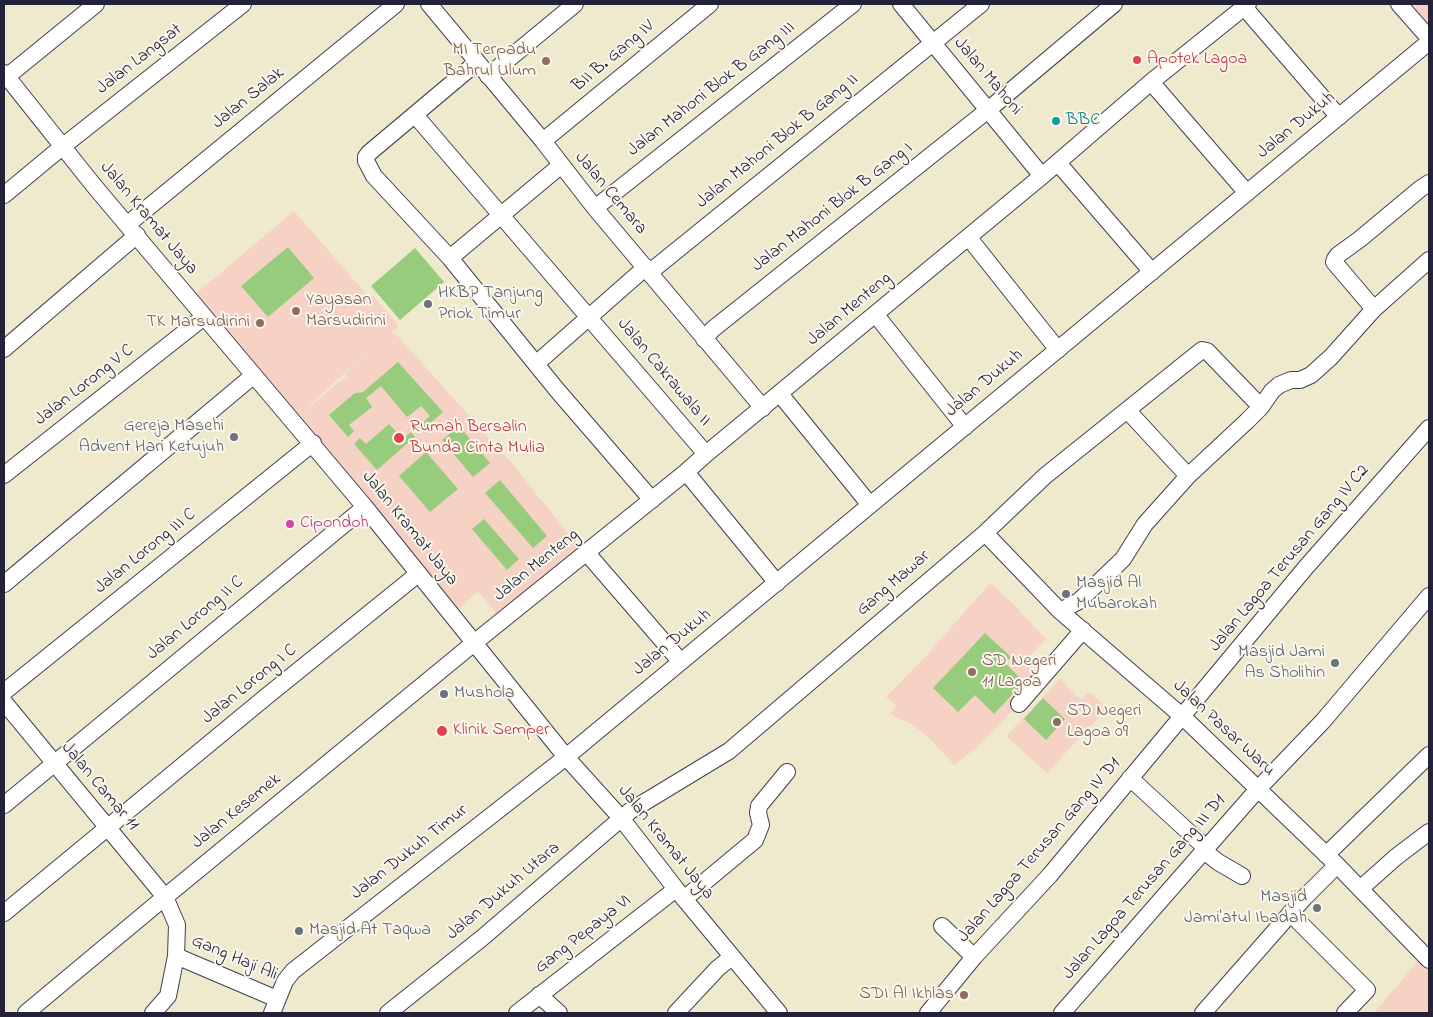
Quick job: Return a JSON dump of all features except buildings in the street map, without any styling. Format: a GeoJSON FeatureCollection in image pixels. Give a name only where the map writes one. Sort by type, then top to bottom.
{"type":"FeatureCollection","features":[{"type":"Feature","properties":{"kind":"street"},"geometry":{"type":"LineString","coordinates":[[5,76],[96,4]]}},
{"type":"Feature","properties":{"kind":"street","name":"Jalan Langsat"},"geometry":{"type":"LineString","coordinates":[[4,195],[243,4]]}},
{"type":"Feature","properties":{"kind":"street","name":"Jalan Salak"},"geometry":{"type":"LineString","coordinates":[[4,349],[132,230],[396,4]]}},
{"type":"Feature","properties":{"kind":"street"},"geometry":{"type":"LineString","coordinates":[[488,76],[575,4]]}},
{"type":"Feature","properties":{"kind":"street","name":"BII B. Gang IV"},"geometry":{"type":"LineString","coordinates":[[543,141],[710,4]]}},
{"type":"Feature","properties":{"kind":"street","name":"Jalan Mahoni Blok B Gang III"},"geometry":{"type":"LineString","coordinates":[[595,208],[853,4]]}},
{"type":"Feature","properties":{"kind":"street","name":"Jalan Mahoni"},"geometry":{"type":"LineString","coordinates":[[901,4],[1042,176]]}},
{"type":"Feature","properties":{"kind":"street","name":"Jalan Mahoni Blok B Gang II"},"geometry":{"type":"LineString","coordinates":[[648,270],[981,4]]}},
{"type":"Feature","properties":{"kind":"street","name":"Jalan Mahoni Blok B Gang I"},"geometry":{"type":"LineString","coordinates":[[704,338],[988,110],[1114,4]]}},
{"type":"Feature","properties":{"kind":"street"},"geometry":{"type":"LineString","coordinates":[[1399,4],[1429,38]]}},
{"type":"Feature","properties":{"kind":"street","name":"Jalan Cemara"},"geometry":{"type":"LineString","coordinates":[[434,5],[476,62],[543,141],[560,166],[763,408]]}},
{"type":"Feature","properties":{"kind":"street"},"geometry":{"type":"LineString","coordinates":[[1246,5],[1340,116]]}},
{"type":"Feature","properties":{"kind":"street","name":"Jalan Menteng"},"geometry":{"type":"LineString","coordinates":[[474,643],[652,500],[876,315],[1151,82],[1246,5]]}},
{"type":"Feature","properties":{"kind":"street","name":"Jalan Dukuh"},"geometry":{"type":"LineString","coordinates":[[566,757],[1429,42]]}},
{"type":"Feature","properties":{"kind":"street"},"geometry":{"type":"LineString","coordinates":[[476,62],[369,152],[366,161],[374,176],[450,258],[557,390],[652,500]]}},
{"type":"Feature","properties":{"kind":"street","name":"Jalan Kramat Jaya"},"geometry":{"type":"LineString","coordinates":[[5,76],[132,230],[197,322],[254,375],[313,443],[566,757],[621,818],[775,1012]]}},
{"type":"Feature","properties":{"kind":"street"},"geometry":{"type":"LineString","coordinates":[[1151,82],[1247,193]]}},
{"type":"Feature","properties":{"kind":"street","name":"Jalan Cakrawala II"},"geometry":{"type":"LineString","coordinates":[[415,115],[706,454]]}},
{"type":"Feature","properties":{"kind":"street"},"geometry":{"type":"LineString","coordinates":[[1058,162],[1152,272]]}},
{"type":"Feature","properties":{"kind":"street"},"geometry":{"type":"LineString","coordinates":[[450,258],[560,166]]}},
{"type":"Feature","properties":{"kind":"street"},"geometry":{"type":"LineString","coordinates":[[1374,309],[1334,262],[1335,259],[1429,183]]}},
{"type":"Feature","properties":{"kind":"street"},"geometry":{"type":"LineString","coordinates":[[969,238],[1058,350]]}},
{"type":"Feature","properties":{"kind":"street"},"geometry":{"type":"LineString","coordinates":[[1060,611],[1079,602],[1123,559],[1145,524],[1188,476],[1261,407],[1272,391],[1279,385],[1291,380],[1300,380],[1311,375],[1331,358],[1374,309],[1429,260]]}},
{"type":"Feature","properties":{"kind":"street","name":"Jalan Cakrawala II"},"geometry":{"type":"LineString","coordinates":[[537,363],[648,270]]}},
{"type":"Feature","properties":{"kind":"street"},"geometry":{"type":"LineString","coordinates":[[876,315],[965,427]]}},
{"type":"Feature","properties":{"kind":"street","name":"Jalan Lorong V C"},"geometry":{"type":"LineString","coordinates":[[4,475],[197,322]]}},
{"type":"Feature","properties":{"kind":"street","name":"Gang Mawar"},"geometry":{"type":"LineString","coordinates":[[621,818],[630,810],[729,751],[985,532],[1045,476],[1202,350],[1205,350],[1261,407]]}},
{"type":"Feature","properties":{"kind":"street"},"geometry":{"type":"LineString","coordinates":[[4,584],[254,375]]}},
{"type":"Feature","properties":{"kind":"street"},"geometry":{"type":"LineString","coordinates":[[780,394],[870,505]]}},
{"type":"Feature","properties":{"kind":"street"},"geometry":{"type":"LineString","coordinates":[[1128,411],[1188,476]]}},
{"type":"Feature","properties":{"kind":"street","name":"Jalan Lagoa Terusan Gang IV C2"},"geometry":{"type":"LineString","coordinates":[[1183,717],[1306,566],[1429,428]]}},
{"type":"Feature","properties":{"kind":"street","name":"Jalan Lorong III C"},"geometry":{"type":"LineString","coordinates":[[4,692],[313,443]]}},
{"type":"Feature","properties":{"kind":"street"},"geometry":{"type":"LineString","coordinates":[[686,472],[778,583]]}},
{"type":"Feature","properties":{"kind":"street","name":"Jalan Lorong II C"},"geometry":{"type":"LineString","coordinates":[[4,805],[365,507]]}},
{"type":"Feature","properties":{"kind":"street","name":"Jalan Pasar Waru"},"geometry":{"type":"LineString","coordinates":[[985,532],[1060,611],[1183,717],[1331,860],[1429,959]]}},
{"type":"Feature","properties":{"kind":"street"},"geometry":{"type":"LineString","coordinates":[[586,552],[681,662]]}},
{"type":"Feature","properties":{"kind":"street","name":"Jalan Lorong I C"},"geometry":{"type":"LineString","coordinates":[[4,913],[418,574]]}},
{"type":"Feature","properties":{"kind":"street","name":"Jalan Lagoa Terusan Gang III D1"},"geometry":{"type":"LineString","coordinates":[[1062,1013],[1258,789],[1323,721],[1429,596]]}},
{"type":"Feature","properties":{"kind":"street"},"geometry":{"type":"LineString","coordinates":[[1019,704],[1083,630]]}},
{"type":"Feature","properties":{"kind":"street","name":"Jalan Kesemek"},"geometry":{"type":"LineString","coordinates":[[26,1013],[474,643]]}},
{"type":"Feature","properties":{"kind":"street","name":"Jalan Camar 11"},"geometry":{"type":"LineString","coordinates":[[4,702],[53,764],[165,897],[177,925],[176,956],[168,996],[153,1013]]}},
{"type":"Feature","properties":{"kind":"street","name":"Jalan Lagoa Terusan Gang IV D1"},"geometry":{"type":"LineString","coordinates":[[928,1013],[974,957],[1050,875],[1183,717]]}},
{"type":"Feature","properties":{"kind":"street"},"geometry":{"type":"LineString","coordinates":[[1203,1013],[1290,913],[1331,860],[1429,755]]}},
{"type":"Feature","properties":{"kind":"street","name":"Jalan Dukuh Timur"},"geometry":{"type":"LineString","coordinates":[[274,1006],[285,981],[293,971],[566,757]]}},
{"type":"Feature","properties":{"kind":"street","name":"Gang Pepaya VI"},"geometry":{"type":"LineString","coordinates":[[517,1013],[754,840],[761,825],[758,812],[759,806],[787,772]]}},
{"type":"Feature","properties":{"kind":"street"},"geometry":{"type":"LineString","coordinates":[[1130,778],[1221,864],[1242,876]]}},
{"type":"Feature","properties":{"kind":"street","name":"Jalan Dukuh Utara"},"geometry":{"type":"LineString","coordinates":[[388,1013],[482,938],[621,818]]}},
{"type":"Feature","properties":{"kind":"street"},"geometry":{"type":"LineString","coordinates":[[1360,889],[1396,857],[1429,832]]}},
{"type":"Feature","properties":{"kind":"street"},"geometry":{"type":"LineString","coordinates":[[1290,913],[1368,990],[1345,1013]]}},
{"type":"Feature","properties":{"kind":"street"},"geometry":{"type":"LineString","coordinates":[[942,926],[974,957]]}},
{"type":"Feature","properties":{"kind":"street","name":"Gang Haji Ali"},"geometry":{"type":"LineString","coordinates":[[176,956],[274,1006]]}},
{"type":"Feature","properties":{"kind":"street"},"geometry":{"type":"LineString","coordinates":[[676,1013],[718,968],[732,956]]}},
{"type":"Feature","properties":{"kind":"street"},"geometry":{"type":"LineString","coordinates":[[540,995],[559,1013]]}},
{"type":"Feature","properties":{"kind":"shaded area"},"geometry":{"type":"Polygon","coordinates":[[[1419,4],[1429,4],[1429,29],[1413,9],[1419,4]]]}},
{"type":"Feature","properties":{"kind":"shaded area"},"geometry":{"type":"Polygon","coordinates":[[[294,211],[368,296],[373,296],[399,326],[391,333],[396,334],[505,455],[579,547],[498,615],[478,591],[459,609],[402,540],[296,420],[304,411],[347,376],[345,374],[371,351],[339,378],[295,419],[192,297],[294,211]]]}},
{"type":"Feature","properties":{"kind":"shaded area","name":"SD Negeri 11 Lagoa"},"geometry":{"type":"Polygon","coordinates":[[[990,583],[1021,611],[1046,639],[1024,662],[1042,681],[975,749],[954,765],[932,741],[912,724],[895,717],[891,713],[896,706],[886,697],[926,656],[990,583]]]}},
{"type":"Feature","properties":{"kind":"shaded area","name":"SD Negeri Lagoa 09"},"geometry":{"type":"Polygon","coordinates":[[[1060,679],[1081,700],[1089,692],[1107,708],[1047,773],[1006,736],[1060,679]]]}},
{"type":"Feature","properties":{"kind":"shaded area"},"geometry":{"type":"Polygon","coordinates":[[[1423,955],[1429,962],[1429,1013],[1374,1013],[1423,955]]]}},
{"type":"Feature","properties":{"kind":"green space"},"geometry":{"type":"Polygon","coordinates":[[[288,247],[314,278],[268,317],[241,286],[288,247]]]}},
{"type":"Feature","properties":{"kind":"green space"},"geometry":{"type":"Polygon","coordinates":[[[415,248],[444,282],[400,320],[371,286],[415,248]]]}},
{"type":"Feature","properties":{"kind":"green space"},"geometry":{"type":"Polygon","coordinates":[[[398,362],[443,412],[419,433],[415,429],[430,416],[421,406],[407,417],[381,386],[366,398],[372,407],[349,425],[354,431],[348,437],[329,415],[355,393],[363,392],[398,362]]]}},
{"type":"Feature","properties":{"kind":"green space"},"geometry":{"type":"Polygon","coordinates":[[[389,424],[403,439],[411,432],[415,437],[377,470],[354,444],[360,438],[366,444],[389,424]]]}},
{"type":"Feature","properties":{"kind":"green space"},"geometry":{"type":"Polygon","coordinates":[[[459,426],[490,463],[473,477],[442,440],[459,426]]]}},
{"type":"Feature","properties":{"kind":"green space"},"geometry":{"type":"Polygon","coordinates":[[[426,452],[458,489],[430,512],[399,476],[426,452]]]}},
{"type":"Feature","properties":{"kind":"green space"},"geometry":{"type":"Polygon","coordinates":[[[500,480],[547,536],[533,548],[485,493],[500,480]]]}},
{"type":"Feature","properties":{"kind":"green space"},"geometry":{"type":"Polygon","coordinates":[[[484,519],[519,559],[507,570],[472,529],[484,519]]]}},
{"type":"Feature","properties":{"kind":"green space"},"geometry":{"type":"Polygon","coordinates":[[[985,633],[1011,657],[1005,663],[1024,682],[994,714],[975,695],[958,712],[933,688],[985,633]]]}},
{"type":"Feature","properties":{"kind":"green space"},"geometry":{"type":"Polygon","coordinates":[[[1043,698],[1065,719],[1046,740],[1024,719],[1043,698]]]}},
{"type":"Feature","properties":{"kind":"place","name":"Apotek Lagoa"},"geometry":{"type":"Point","coordinates":[1137,60]}},
{"type":"Feature","properties":{"kind":"place","name":"MI Terpadu Bahrul Ulum"},"geometry":{"type":"Point","coordinates":[546,61]}},
{"type":"Feature","properties":{"kind":"place","name":"BBC"},"geometry":{"type":"Point","coordinates":[1056,121]}},
{"type":"Feature","properties":{"kind":"place","name":"HKBP Tanjung Priok Timur"},"geometry":{"type":"Point","coordinates":[428,304]}},
{"type":"Feature","properties":{"kind":"place","name":"Yayasan Marsudirini"},"geometry":{"type":"Point","coordinates":[296,311]}},
{"type":"Feature","properties":{"kind":"place","name":"TK Marsudirini"},"geometry":{"type":"Point","coordinates":[260,323]}},
{"type":"Feature","properties":{"kind":"place","name":"Gereja Masehi Advent Hari Ketujuh"},"geometry":{"type":"Point","coordinates":[234,437]}},
{"type":"Feature","properties":{"kind":"place","name":"Rumah Bersalin Bunda Cinta Mulia"},"geometry":{"type":"Point","coordinates":[399,438]}},
{"type":"Feature","properties":{"kind":"place","name":"Cipondoh"},"geometry":{"type":"Point","coordinates":[290,524]}},
{"type":"Feature","properties":{"kind":"place","name":"Masjid Al Mubarokah"},"geometry":{"type":"Point","coordinates":[1066,594]}},
{"type":"Feature","properties":{"kind":"place","name":"Masjid Jami As Sholihin"},"geometry":{"type":"Point","coordinates":[1335,663]}},
{"type":"Feature","properties":{"kind":"place","name":"SD Negeri 11 Lagoa"},"geometry":{"type":"Point","coordinates":[972,672]}},
{"type":"Feature","properties":{"kind":"place","name":"Mushola"},"geometry":{"type":"Point","coordinates":[444,694]}},
{"type":"Feature","properties":{"kind":"place","name":"SD Negeri Lagoa 09"},"geometry":{"type":"Point","coordinates":[1057,722]}},
{"type":"Feature","properties":{"kind":"place","name":"Klinik Semper"},"geometry":{"type":"Point","coordinates":[442,731]}},
{"type":"Feature","properties":{"kind":"place","name":"Masjid Jami'atul Ibadah"},"geometry":{"type":"Point","coordinates":[1317,908]}},
{"type":"Feature","properties":{"kind":"place","name":"Masjid At Taqwa"},"geometry":{"type":"Point","coordinates":[299,931]}},
{"type":"Feature","properties":{"kind":"place","name":"SDI Al Ikhlas"},"geometry":{"type":"Point","coordinates":[964,995]}}]}
